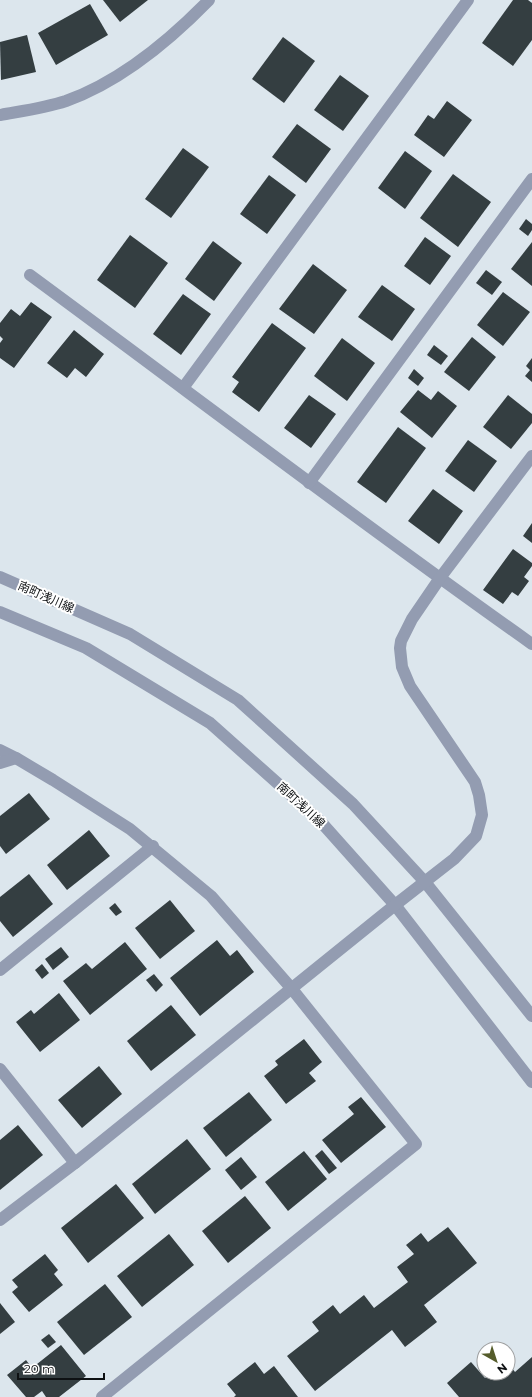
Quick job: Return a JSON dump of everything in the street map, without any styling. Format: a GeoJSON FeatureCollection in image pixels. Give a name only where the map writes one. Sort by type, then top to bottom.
{"type":"FeatureCollection","features":[{"type":"Feature","properties":{"kind":"street"},"geometry":{"type":"LineString","coordinates":[[0,115],[66,101],[103,84],[143,58],[194,15],[209,0]]}},
{"type":"Feature","properties":{"kind":"street"},"geometry":{"type":"LineString","coordinates":[[183,388],[468,0]]}},
{"type":"Feature","properties":{"kind":"street"},"geometry":{"type":"LineString","coordinates":[[309,483],[532,179]]}},
{"type":"Feature","properties":{"kind":"street"},"geometry":{"type":"LineString","coordinates":[[30,275],[309,483],[532,644]]}},
{"type":"Feature","properties":{"kind":"street"},"geometry":{"type":"LineString","coordinates":[[0,1220],[75,1163],[454,859],[476,836],[482,815],[479,795],[474,782],[410,686],[402,667],[400,648],[401,641],[412,619],[440,578],[532,456]]}},
{"type":"Feature","properties":{"kind":"street","name":"南町浅川線"},"geometry":{"type":"LineString","coordinates":[[0,577],[130,634],[238,700],[353,804],[425,882],[532,1016]]}},
{"type":"Feature","properties":{"kind":"street","name":"南町浅川線"},"geometry":{"type":"LineString","coordinates":[[0,612],[86,648],[210,723],[320,822],[395,905],[532,1082]]}},
{"type":"Feature","properties":{"kind":"street"},"geometry":{"type":"LineString","coordinates":[[0,750],[16,758],[130,829],[153,846],[211,896],[292,989],[416,1144],[102,1397]]}},
{"type":"Feature","properties":{"kind":"street"},"geometry":{"type":"LineString","coordinates":[[0,763],[16,758]]}},
{"type":"Feature","properties":{"kind":"street"},"geometry":{"type":"LineString","coordinates":[[0,970],[153,846]]}},
{"type":"Feature","properties":{"kind":"street"},"geometry":{"type":"LineString","coordinates":[[0,1069],[75,1163]]}},
{"type":"Feature","properties":{"kind":"building"},"geometry":{"type":"Polygon","coordinates":[[[103,0],[148,0],[120,22],[103,0]]]}},
{"type":"Feature","properties":{"kind":"building"},"geometry":{"type":"Polygon","coordinates":[[[513,0],[528,0],[532,3],[532,40],[513,66],[482,43],[513,0]]]}},
{"type":"Feature","properties":{"kind":"building"},"geometry":{"type":"Polygon","coordinates":[[[90,4],[108,35],[56,65],[38,33],[90,4]]]}},
{"type":"Feature","properties":{"kind":"building"},"geometry":{"type":"Polygon","coordinates":[[[27,35],[36,72],[1,80],[0,42],[27,35]]]}},
{"type":"Feature","properties":{"kind":"building"},"geometry":{"type":"Polygon","coordinates":[[[283,37],[315,61],[284,103],[252,79],[283,37]]]}},
{"type":"Feature","properties":{"kind":"building"},"geometry":{"type":"Polygon","coordinates":[[[340,75],[369,96],[343,131],[314,110],[340,75]]]}},
{"type":"Feature","properties":{"kind":"building"},"geometry":{"type":"Polygon","coordinates":[[[447,101],[472,120],[444,157],[414,135],[428,115],[434,119],[447,101]]]}},
{"type":"Feature","properties":{"kind":"building"},"geometry":{"type":"Polygon","coordinates":[[[297,124],[331,149],[306,183],[272,157],[297,124]]]}},
{"type":"Feature","properties":{"kind":"building"},"geometry":{"type":"Polygon","coordinates":[[[183,148],[209,167],[171,218],[145,199],[183,148]]]}},
{"type":"Feature","properties":{"kind":"building"},"geometry":{"type":"Polygon","coordinates":[[[405,151],[432,171],[405,209],[378,188],[405,151]]]}},
{"type":"Feature","properties":{"kind":"building"},"geometry":{"type":"Polygon","coordinates":[[[453,174],[491,202],[458,247],[420,218],[453,174]]]}},
{"type":"Feature","properties":{"kind":"building"},"geometry":{"type":"Polygon","coordinates":[[[269,175],[296,195],[267,234],[240,214],[269,175]]]}},
{"type":"Feature","properties":{"kind":"building"},"geometry":{"type":"Polygon","coordinates":[[[526,219],[532,224],[532,230],[528,236],[519,229],[526,219]]]}},
{"type":"Feature","properties":{"kind":"building"},"geometry":{"type":"Polygon","coordinates":[[[130,235],[168,263],[135,308],[97,280],[130,235]]]}},
{"type":"Feature","properties":{"kind":"building"},"geometry":{"type":"Polygon","coordinates":[[[425,237],[451,256],[430,285],[404,266],[425,237]]]}},
{"type":"Feature","properties":{"kind":"building"},"geometry":{"type":"Polygon","coordinates":[[[213,241],[242,263],[214,301],[185,279],[213,241]]]}},
{"type":"Feature","properties":{"kind":"building"},"geometry":{"type":"Polygon","coordinates":[[[532,242],[532,286],[511,269],[532,242]]]}},
{"type":"Feature","properties":{"kind":"building"},"geometry":{"type":"Polygon","coordinates":[[[313,264],[347,290],[314,334],[279,309],[313,264]]]}},
{"type":"Feature","properties":{"kind":"building"},"geometry":{"type":"Polygon","coordinates":[[[486,270],[502,282],[492,295],[476,283],[486,270]]]}},
{"type":"Feature","properties":{"kind":"building"},"geometry":{"type":"Polygon","coordinates":[[[382,285],[415,309],[392,341],[358,317],[382,285]]]}},
{"type":"Feature","properties":{"kind":"building"},"geometry":{"type":"Polygon","coordinates":[[[503,292],[530,312],[503,346],[477,325],[503,292]]]}},
{"type":"Feature","properties":{"kind":"building"},"geometry":{"type":"Polygon","coordinates":[[[183,294],[211,314],[181,355],[153,334],[183,294]]]}},
{"type":"Feature","properties":{"kind":"building"},"geometry":{"type":"Polygon","coordinates":[[[31,302],[52,317],[14,368],[0,358],[0,343],[3,339],[0,336],[0,323],[11,309],[20,316],[31,302]]]}},
{"type":"Feature","properties":{"kind":"building"},"geometry":{"type":"Polygon","coordinates":[[[272,323],[306,348],[259,412],[232,392],[239,382],[232,377],[272,323]]]}},
{"type":"Feature","properties":{"kind":"building"},"geometry":{"type":"Polygon","coordinates":[[[74,330],[104,354],[86,377],[75,368],[67,378],[47,363],[74,330]]]}},
{"type":"Feature","properties":{"kind":"building"},"geometry":{"type":"Polygon","coordinates":[[[472,337],[496,357],[469,391],[444,372],[472,337]]]}},
{"type":"Feature","properties":{"kind":"building"},"geometry":{"type":"Polygon","coordinates":[[[342,338],[375,363],[347,401],[314,376],[342,338]]]}},
{"type":"Feature","properties":{"kind":"building"},"geometry":{"type":"Polygon","coordinates":[[[434,345],[448,356],[441,365],[427,355],[434,345]]]}},
{"type":"Feature","properties":{"kind":"building"},"geometry":{"type":"Polygon","coordinates":[[[532,358],[532,382],[525,376],[530,370],[526,366],[532,358]]]}},
{"type":"Feature","properties":{"kind":"building"},"geometry":{"type":"Polygon","coordinates":[[[414,369],[424,378],[418,386],[408,378],[414,369]]]}},
{"type":"Feature","properties":{"kind":"building"},"geometry":{"type":"Polygon","coordinates":[[[418,390],[431,400],[438,391],[457,406],[432,438],[400,412],[418,390]]]}},
{"type":"Feature","properties":{"kind":"building"},"geometry":{"type":"Polygon","coordinates":[[[309,395],[336,414],[311,448],[284,428],[309,395]]]}},
{"type":"Feature","properties":{"kind":"building"},"geometry":{"type":"Polygon","coordinates":[[[508,395],[532,414],[532,423],[511,449],[483,427],[508,395]]]}},
{"type":"Feature","properties":{"kind":"building"},"geometry":{"type":"Polygon","coordinates":[[[398,427],[426,448],[386,503],[357,482],[398,427]]]}},
{"type":"Feature","properties":{"kind":"building"},"geometry":{"type":"Polygon","coordinates":[[[468,440],[497,461],[474,492],[445,471],[468,440]]]}},
{"type":"Feature","properties":{"kind":"building"},"geometry":{"type":"Polygon","coordinates":[[[433,489],[463,511],[439,544],[408,521],[433,489]]]}},
{"type":"Feature","properties":{"kind":"building"},"geometry":{"type":"Polygon","coordinates":[[[532,523],[532,543],[523,536],[532,523]]]}},
{"type":"Feature","properties":{"kind":"building"},"geometry":{"type":"Polygon","coordinates":[[[513,549],[532,563],[532,566],[524,577],[529,581],[518,596],[512,592],[503,604],[483,590],[513,549]]]}},
{"type":"Feature","properties":{"kind":"building"},"geometry":{"type":"Polygon","coordinates":[[[29,793],[50,819],[6,854],[0,846],[0,816],[29,793]]]}},
{"type":"Feature","properties":{"kind":"building"},"geometry":{"type":"Polygon","coordinates":[[[89,830],[110,856],[67,890],[47,865],[89,830]]]}},
{"type":"Feature","properties":{"kind":"building"},"geometry":{"type":"Polygon","coordinates":[[[29,874],[53,904],[13,937],[0,921],[0,897],[29,874]]]}},
{"type":"Feature","properties":{"kind":"building"},"geometry":{"type":"Polygon","coordinates":[[[170,900],[195,931],[160,959],[135,928],[170,900]]]}},
{"type":"Feature","properties":{"kind":"building"},"geometry":{"type":"Polygon","coordinates":[[[115,903],[122,912],[116,916],[109,908],[115,903]]]}},
{"type":"Feature","properties":{"kind":"building"},"geometry":{"type":"Polygon","coordinates":[[[217,940],[230,956],[237,950],[254,972],[200,1016],[170,978],[217,940]]]}},
{"type":"Feature","properties":{"kind":"building"},"geometry":{"type":"Polygon","coordinates":[[[125,942],[147,969],[90,1015],[63,981],[86,963],[92,969],[125,942]]]}},
{"type":"Feature","properties":{"kind":"building"},"geometry":{"type":"Polygon","coordinates":[[[61,947],[69,957],[53,970],[45,959],[61,947]]]}},
{"type":"Feature","properties":{"kind":"building"},"geometry":{"type":"Polygon","coordinates":[[[42,964],[49,973],[42,979],[35,970],[42,964]]]}},
{"type":"Feature","properties":{"kind":"building"},"geometry":{"type":"Polygon","coordinates":[[[154,974],[163,985],[156,992],[146,980],[154,974]]]}},
{"type":"Feature","properties":{"kind":"building"},"geometry":{"type":"Polygon","coordinates":[[[59,993],[80,1020],[40,1052],[16,1022],[31,1010],[34,1014],[59,993]]]}},
{"type":"Feature","properties":{"kind":"building"},"geometry":{"type":"Polygon","coordinates":[[[171,1005],[196,1035],[151,1071],[127,1041],[171,1005]]]}},
{"type":"Feature","properties":{"kind":"building"},"geometry":{"type":"Polygon","coordinates":[[[304,1039],[322,1062],[309,1073],[316,1081],[286,1104],[264,1076],[278,1065],[275,1061],[304,1039]]]}},
{"type":"Feature","properties":{"kind":"building"},"geometry":{"type":"Polygon","coordinates":[[[99,1066],[122,1094],[82,1128],[58,1100],[99,1066]]]}},
{"type":"Feature","properties":{"kind":"building"},"geometry":{"type":"Polygon","coordinates":[[[249,1092],[272,1120],[226,1157],[203,1128],[249,1092]]]}},
{"type":"Feature","properties":{"kind":"building"},"geometry":{"type":"Polygon","coordinates":[[[361,1097],[386,1127],[341,1163],[322,1140],[354,1114],[348,1107],[361,1097]]]}},
{"type":"Feature","properties":{"kind":"building"},"geometry":{"type":"Polygon","coordinates":[[[18,1125],[43,1155],[0,1190],[0,1140],[18,1125]]]}},
{"type":"Feature","properties":{"kind":"building"},"geometry":{"type":"Polygon","coordinates":[[[187,1139],[211,1169],[155,1214],[132,1184],[187,1139]]]}},
{"type":"Feature","properties":{"kind":"building"},"geometry":{"type":"Polygon","coordinates":[[[322,1150],[337,1168],[329,1174],[315,1156],[322,1150]]]}},
{"type":"Feature","properties":{"kind":"building"},"geometry":{"type":"Polygon","coordinates":[[[304,1151],[327,1179],[288,1211],[265,1182],[304,1151]]]}},
{"type":"Feature","properties":{"kind":"building"},"geometry":{"type":"Polygon","coordinates":[[[241,1157],[257,1177],[241,1190],[225,1170],[241,1157]]]}},
{"type":"Feature","properties":{"kind":"building"},"geometry":{"type":"Polygon","coordinates":[[[116,1184],[144,1218],[88,1263],[61,1228],[116,1184]]]}},
{"type":"Feature","properties":{"kind":"building"},"geometry":{"type":"Polygon","coordinates":[[[245,1196],[271,1228],[228,1263],[202,1231],[245,1196]]]}},
{"type":"Feature","properties":{"kind":"building"},"geometry":{"type":"Polygon","coordinates":[[[448,1227],[477,1263],[424,1305],[437,1322],[405,1347],[392,1330],[315,1391],[287,1356],[319,1331],[312,1322],[333,1305],[340,1314],[364,1295],[374,1308],[408,1282],[397,1267],[414,1254],[406,1245],[421,1233],[428,1242],[448,1227]]]}},
{"type":"Feature","properties":{"kind":"building"},"geometry":{"type":"Polygon","coordinates":[[[169,1234],[194,1265],[142,1307],[117,1276],[169,1234]]]}},
{"type":"Feature","properties":{"kind":"building"},"geometry":{"type":"Polygon","coordinates":[[[45,1254],[58,1270],[54,1274],[63,1285],[29,1312],[12,1292],[18,1287],[12,1280],[45,1254]]]}},
{"type":"Feature","properties":{"kind":"building"},"geometry":{"type":"Polygon","coordinates":[[[105,1284],[132,1317],[84,1355],[57,1322],[105,1284]]]}},
{"type":"Feature","properties":{"kind":"building"},"geometry":{"type":"Polygon","coordinates":[[[0,1303],[15,1322],[0,1334],[0,1303]]]}},
{"type":"Feature","properties":{"kind":"building"},"geometry":{"type":"Polygon","coordinates":[[[49,1334],[56,1342],[48,1348],[41,1340],[49,1334]]]}},
{"type":"Feature","properties":{"kind":"building"},"geometry":{"type":"Polygon","coordinates":[[[61,1345],[86,1376],[59,1397],[46,1397],[42,1391],[34,1397],[26,1397],[7,1375],[26,1360],[32,1368],[61,1345]]]}},
{"type":"Feature","properties":{"kind":"building"},"geometry":{"type":"Polygon","coordinates":[[[532,1357],[532,1397],[459,1397],[447,1383],[471,1362],[476,1368],[476,1381],[516,1381],[516,1371],[532,1357]]]}},
{"type":"Feature","properties":{"kind":"building"},"geometry":{"type":"Polygon","coordinates":[[[255,1362],[264,1374],[274,1366],[298,1397],[234,1397],[236,1395],[227,1384],[255,1362]]]}}]}
